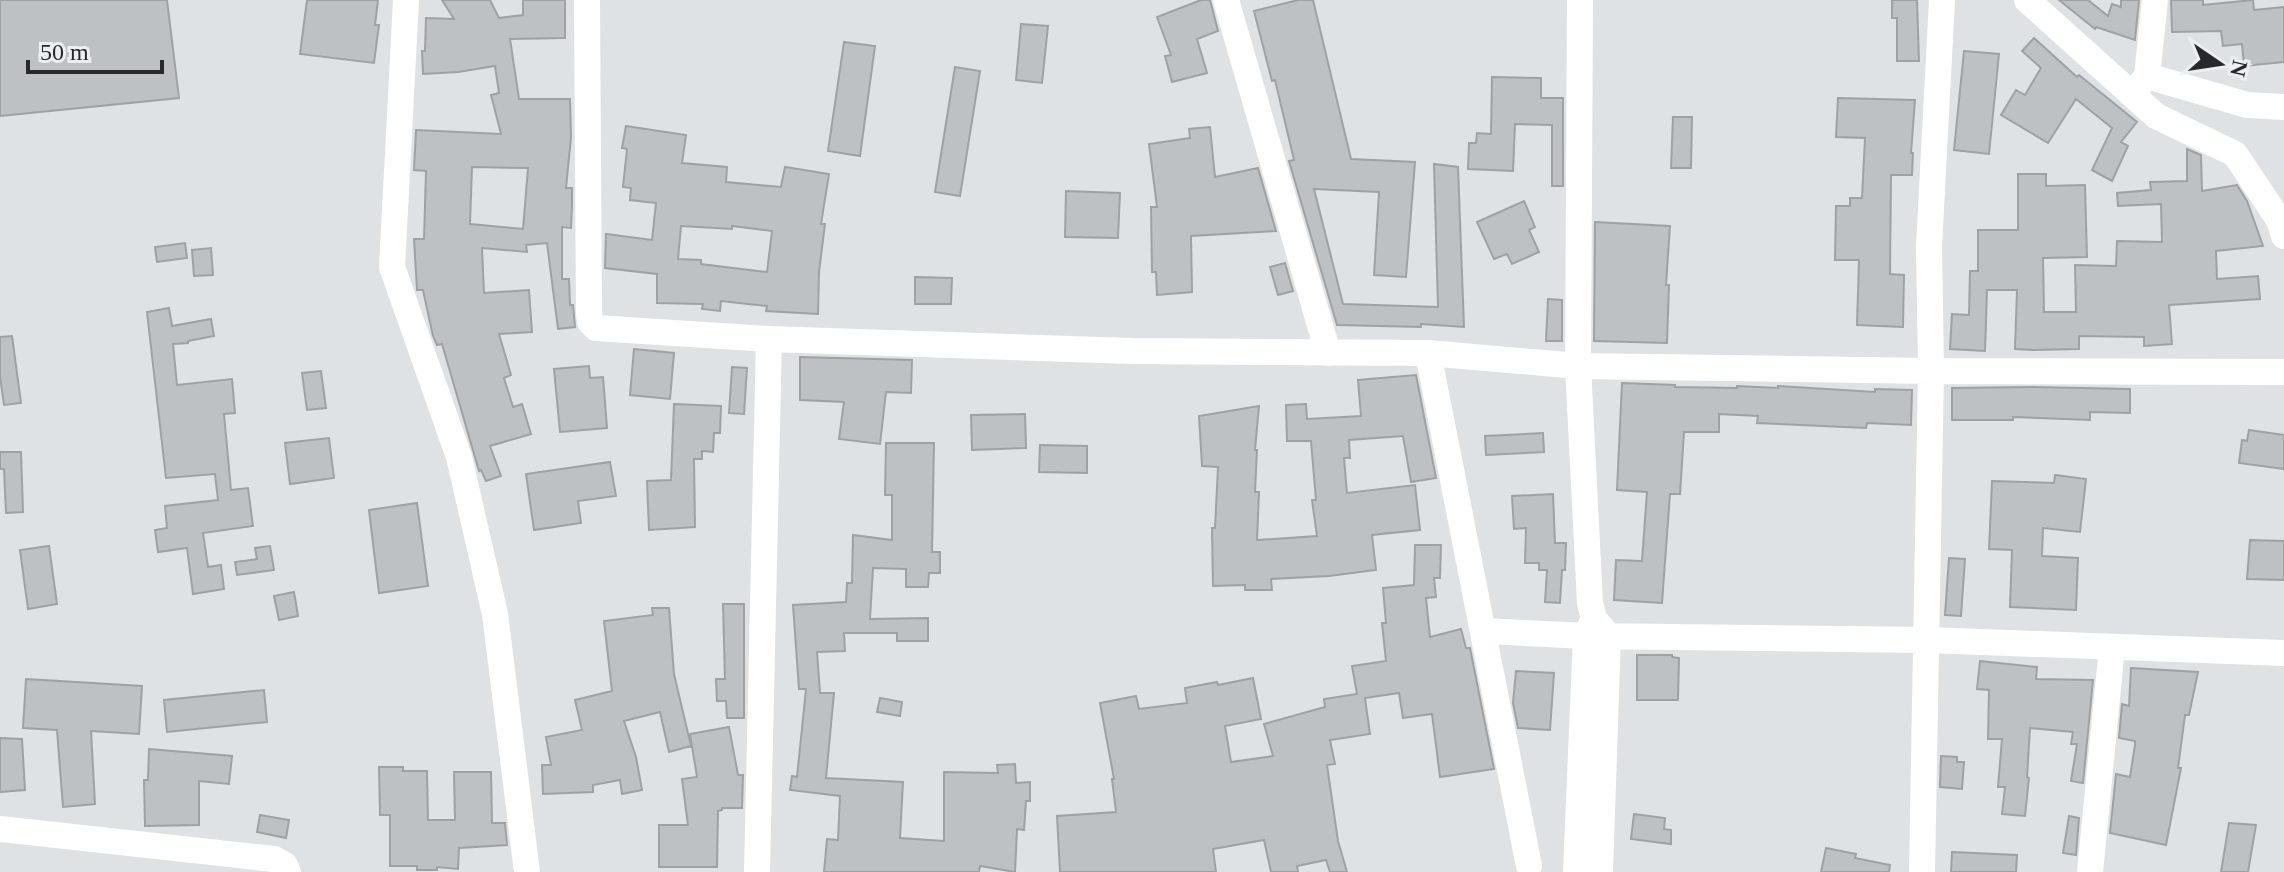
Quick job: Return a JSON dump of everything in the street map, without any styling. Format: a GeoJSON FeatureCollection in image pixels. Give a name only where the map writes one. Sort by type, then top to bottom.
{"type":"FeatureCollection","features":[{"type":"Feature","properties":{"kind":"street"},"geometry":{"type":"LineString","coordinates":[[406,0],[392,267],[459,457],[495,614],[527,872]]}},
{"type":"Feature","properties":{"kind":"street"},"geometry":{"type":"LineString","coordinates":[[587,0],[590,322],[596,328],[769,339],[1132,351],[1428,353],[1578,366],[2284,372]]}},
{"type":"Feature","properties":{"kind":"street"},"geometry":{"type":"LineString","coordinates":[[1226,0],[1328,353]]}},
{"type":"Feature","properties":{"kind":"street"},"geometry":{"type":"LineString","coordinates":[[1580,0],[1578,366],[1590,603],[1596,630],[1600,872]]}},
{"type":"Feature","properties":{"kind":"street"},"geometry":{"type":"LineString","coordinates":[[1922,872],[1931,371],[1929,246],[1942,0]]}},
{"type":"Feature","properties":{"kind":"street"},"geometry":{"type":"LineString","coordinates":[[2027,0],[2139,85],[2156,116],[2235,154],[2279,220],[2284,236]]}},
{"type":"Feature","properties":{"kind":"street"},"geometry":{"type":"LineString","coordinates":[[2139,85],[2155,0]]}},
{"type":"Feature","properties":{"kind":"street"},"geometry":{"type":"LineString","coordinates":[[2139,85],[2247,105],[2284,107]]}},
{"type":"Feature","properties":{"kind":"street"},"geometry":{"type":"LineString","coordinates":[[757,872],[769,339]]}},
{"type":"Feature","properties":{"kind":"street"},"geometry":{"type":"LineString","coordinates":[[1428,353],[1529,866]]}},
{"type":"Feature","properties":{"kind":"street"},"geometry":{"type":"LineString","coordinates":[[1576,872],[1596,630]]}},
{"type":"Feature","properties":{"kind":"street"},"geometry":{"type":"LineString","coordinates":[[1483,631],[1596,630],[2284,653]]}},
{"type":"Feature","properties":{"kind":"street"},"geometry":{"type":"LineString","coordinates":[[2090,872],[2112,647]]}},
{"type":"Feature","properties":{"kind":"street"},"geometry":{"type":"LineString","coordinates":[[0,829],[274,859],[285,865],[288,872]]}},
{"type":"Feature","properties":{"kind":"building"},"geometry":{"type":"Polygon","coordinates":[[[0,0],[167,0],[179,98],[0,116],[0,0]]]}},
{"type":"Feature","properties":{"kind":"building"},"geometry":{"type":"Polygon","coordinates":[[[307,0],[378,0],[375,25],[379,25],[374,63],[300,54],[307,0]]]}},
{"type":"Feature","properties":{"kind":"building"},"geometry":{"type":"Polygon","coordinates":[[[442,0],[490,0],[499,18],[523,15],[523,0],[565,0],[565,38],[510,39],[519,99],[570,99],[571,137],[566,188],[572,188],[571,228],[562,227],[562,279],[569,279],[575,327],[558,329],[547,243],[526,245],[527,252],[482,248],[484,293],[529,290],[532,332],[499,334],[511,375],[504,378],[513,407],[522,404],[531,434],[490,446],[501,476],[486,481],[479,471],[442,344],[437,345],[433,336],[423,290],[417,290],[414,239],[424,239],[426,171],[414,170],[416,130],[501,134],[491,95],[499,93],[495,66],[423,74],[426,18],[454,19],[442,0]],[[472,167],[470,224],[523,229],[528,168],[472,167]]]}},
{"type":"Feature","properties":{"kind":"building"},"geometry":{"type":"Polygon","coordinates":[[[1201,0],[1210,0],[1218,31],[1197,39],[1207,73],[1172,82],[1165,56],[1171,55],[1157,17],[1201,0]]]}},
{"type":"Feature","properties":{"kind":"building"},"geometry":{"type":"Polygon","coordinates":[[[1298,0],[1313,0],[1351,159],[1415,162],[1406,277],[1374,275],[1379,192],[1314,189],[1343,304],[1438,307],[1434,164],[1458,167],[1464,327],[1337,325],[1289,161],[1294,160],[1254,11],[1298,0]]]}},
{"type":"Feature","properties":{"kind":"building"},"geometry":{"type":"Polygon","coordinates":[[[1892,0],[1917,0],[1919,61],[1897,61],[1897,18],[1892,18],[1892,0]]]}},
{"type":"Feature","properties":{"kind":"building"},"geometry":{"type":"Polygon","coordinates":[[[2059,0],[2088,0],[2108,16],[2112,4],[2121,7],[2121,0],[2139,0],[2135,40],[2095,29],[2059,0]]]}},
{"type":"Feature","properties":{"kind":"building"},"geometry":{"type":"Polygon","coordinates":[[[2171,0],[2203,0],[2203,5],[2253,0],[2254,10],[2284,7],[2284,62],[2244,66],[2242,44],[2223,46],[2221,31],[2172,32],[2171,0]]]}},
{"type":"Feature","properties":{"kind":"building"},"geometry":{"type":"Polygon","coordinates":[[[1021,24],[1048,26],[1042,83],[1016,80],[1021,24]]]}},
{"type":"Feature","properties":{"kind":"building"},"geometry":{"type":"Polygon","coordinates":[[[2034,38],[2077,77],[2079,75],[2137,122],[2121,142],[2128,146],[2112,181],[2092,170],[2112,128],[2076,99],[2048,143],[2001,115],[2016,90],[2025,95],[2041,68],[2022,51],[2034,38]]]}},
{"type":"Feature","properties":{"kind":"building"},"geometry":{"type":"Polygon","coordinates":[[[844,42],[875,46],[860,156],[828,151],[844,42]]]}},
{"type":"Feature","properties":{"kind":"building"},"geometry":{"type":"Polygon","coordinates":[[[1964,51],[1999,54],[1989,154],[1954,150],[1964,51]]]}},
{"type":"Feature","properties":{"kind":"building"},"geometry":{"type":"Polygon","coordinates":[[[955,67],[980,71],[960,196],[935,192],[955,67]]]}},
{"type":"Feature","properties":{"kind":"building"},"geometry":{"type":"Polygon","coordinates":[[[1492,77],[1541,78],[1541,98],[1563,98],[1563,186],[1552,186],[1552,125],[1515,124],[1513,171],[1468,169],[1469,143],[1476,143],[1477,133],[1491,134],[1492,77]]]}},
{"type":"Feature","properties":{"kind":"building"},"geometry":{"type":"Polygon","coordinates":[[[1838,98],[1915,100],[1912,175],[1891,175],[1890,274],[1904,275],[1903,327],[1857,325],[1859,260],[1835,260],[1836,206],[1850,206],[1850,198],[1862,198],[1865,138],[1836,137],[1838,98]]]}},
{"type":"Feature","properties":{"kind":"building"},"geometry":{"type":"Polygon","coordinates":[[[1673,117],[1692,117],[1691,168],[1671,168],[1673,117]]]}},
{"type":"Feature","properties":{"kind":"building"},"geometry":{"type":"Polygon","coordinates":[[[626,126],[686,135],[682,163],[727,167],[726,182],[781,187],[785,167],[829,174],[821,224],[825,224],[818,314],[766,311],[767,306],[721,301],[720,311],[702,309],[703,304],[657,303],[657,274],[605,268],[606,234],[652,240],[656,203],[630,200],[631,188],[623,187],[627,149],[622,148],[626,126]],[[681,226],[678,259],[767,272],[772,231],[732,226],[732,229],[681,226]]]}},
{"type":"Feature","properties":{"kind":"building"},"geometry":{"type":"Polygon","coordinates":[[[1210,127],[1215,177],[1258,168],[1276,231],[1191,236],[1192,292],[1157,295],[1156,272],[1152,272],[1151,207],[1157,207],[1149,144],[1190,138],[1189,129],[1210,127]]]}},
{"type":"Feature","properties":{"kind":"building"},"geometry":{"type":"Polygon","coordinates":[[[2187,149],[2201,155],[2202,191],[2237,185],[2247,201],[2263,246],[2216,251],[2217,279],[2258,276],[2260,299],[2169,305],[2172,344],[2144,346],[2144,337],[2079,336],[2079,349],[2033,350],[2015,349],[2017,290],[1987,290],[1985,351],[1950,349],[1952,314],[1969,315],[1970,271],[1978,271],[1978,230],[2018,230],[2018,174],[2046,174],[2046,186],[2085,185],[2087,257],[2043,258],[2044,312],[2076,312],[2075,265],[2116,266],[2117,241],[2162,242],[2161,204],[2118,206],[2117,193],[2151,190],[2150,182],[2187,181],[2187,149]]]}},
{"type":"Feature","properties":{"kind":"building"},"geometry":{"type":"Polygon","coordinates":[[[1066,191],[1120,193],[1118,238],[1065,237],[1066,191]]]}},
{"type":"Feature","properties":{"kind":"building"},"geometry":{"type":"Polygon","coordinates":[[[1524,201],[1535,227],[1529,230],[1539,252],[1512,264],[1507,254],[1494,259],[1477,222],[1524,201]]]}},
{"type":"Feature","properties":{"kind":"building"},"geometry":{"type":"Polygon","coordinates":[[[1595,222],[1670,226],[1666,285],[1669,285],[1667,343],[1594,341],[1595,222]]]}},
{"type":"Feature","properties":{"kind":"building"},"geometry":{"type":"Polygon","coordinates":[[[185,243],[187,258],[157,262],[155,247],[185,243]]]}},
{"type":"Feature","properties":{"kind":"building"},"geometry":{"type":"Polygon","coordinates":[[[211,248],[213,275],[194,276],[192,250],[211,248]]]}},
{"type":"Feature","properties":{"kind":"building"},"geometry":{"type":"Polygon","coordinates":[[[1285,263],[1293,291],[1278,295],[1270,267],[1285,263]]]}},
{"type":"Feature","properties":{"kind":"building"},"geometry":{"type":"Polygon","coordinates":[[[915,277],[952,278],[951,304],[915,304],[915,277]]]}},
{"type":"Feature","properties":{"kind":"building"},"geometry":{"type":"Polygon","coordinates":[[[1548,299],[1562,300],[1562,341],[1546,341],[1548,299]]]}},
{"type":"Feature","properties":{"kind":"building"},"geometry":{"type":"Polygon","coordinates":[[[169,308],[172,326],[211,319],[214,336],[173,344],[177,385],[232,379],[235,413],[224,414],[231,490],[248,488],[253,526],[203,533],[208,567],[221,565],[224,589],[193,594],[187,548],[158,552],[155,530],[167,528],[165,506],[218,500],[215,474],[166,478],[147,312],[169,308]]]}},
{"type":"Feature","properties":{"kind":"building"},"geometry":{"type":"Polygon","coordinates":[[[12,336],[21,403],[4,405],[0,337],[12,336]]]}},
{"type":"Feature","properties":{"kind":"building"},"geometry":{"type":"Polygon","coordinates":[[[634,349],[674,353],[670,399],[630,395],[634,349]]]}},
{"type":"Feature","properties":{"kind":"building"},"geometry":{"type":"Polygon","coordinates":[[[800,357],[912,360],[911,393],[886,392],[880,444],[839,439],[844,402],[800,400],[800,357]]]}},
{"type":"Feature","properties":{"kind":"building"},"geometry":{"type":"Polygon","coordinates":[[[589,366],[590,378],[603,377],[607,428],[560,432],[554,369],[589,366]]]}},
{"type":"Feature","properties":{"kind":"building"},"geometry":{"type":"Polygon","coordinates":[[[732,367],[747,368],[744,414],[729,413],[732,367]]]}},
{"type":"Feature","properties":{"kind":"building"},"geometry":{"type":"Polygon","coordinates":[[[321,371],[326,408],[307,410],[302,373],[321,371]]]}},
{"type":"Feature","properties":{"kind":"building"},"geometry":{"type":"Polygon","coordinates":[[[1416,375],[1436,478],[1411,482],[1403,436],[1349,440],[1350,458],[1344,458],[1347,493],[1415,485],[1420,530],[1372,535],[1376,570],[1271,579],[1272,590],[1245,590],[1245,585],[1213,586],[1212,528],[1215,528],[1218,467],[1202,466],[1199,416],[1259,406],[1255,450],[1255,492],[1259,492],[1257,540],[1317,536],[1312,500],[1316,500],[1311,441],[1287,441],[1286,405],[1306,404],[1307,419],[1361,416],[1358,380],[1416,375]]]}},
{"type":"Feature","properties":{"kind":"building"},"geometry":{"type":"Polygon","coordinates":[[[1622,383],[1675,387],[1778,386],[1875,392],[1875,389],[1912,390],[1911,425],[1867,423],[1866,428],[1757,423],[1758,416],[1719,414],[1719,432],[1684,432],[1680,494],[1670,494],[1662,603],[1614,600],[1616,560],[1642,561],[1647,492],[1617,490],[1622,383]]]}},
{"type":"Feature","properties":{"kind":"building"},"geometry":{"type":"Polygon","coordinates":[[[1952,388],[2130,389],[2130,413],[2090,412],[2090,420],[2013,417],[2013,420],[1952,420],[1952,388]]]}},
{"type":"Feature","properties":{"kind":"building"},"geometry":{"type":"Polygon","coordinates":[[[674,404],[721,406],[720,433],[714,433],[713,452],[702,451],[702,459],[694,459],[695,527],[649,530],[647,481],[671,480],[674,404]]]}},
{"type":"Feature","properties":{"kind":"building"},"geometry":{"type":"Polygon","coordinates":[[[1025,414],[1026,448],[972,450],[971,415],[1025,414]]]}},
{"type":"Feature","properties":{"kind":"building"},"geometry":{"type":"Polygon","coordinates":[[[2249,430],[2284,435],[2284,469],[2239,463],[2242,440],[2247,441],[2249,430]]]}},
{"type":"Feature","properties":{"kind":"building"},"geometry":{"type":"Polygon","coordinates":[[[1543,433],[1544,452],[1486,455],[1485,436],[1543,433]]]}},
{"type":"Feature","properties":{"kind":"building"},"geometry":{"type":"Polygon","coordinates":[[[329,438],[334,478],[290,484],[285,443],[329,438]]]}},
{"type":"Feature","properties":{"kind":"building"},"geometry":{"type":"Polygon","coordinates":[[[886,443],[934,443],[932,552],[940,552],[940,573],[929,573],[928,587],[906,587],[906,569],[873,568],[870,619],[928,618],[928,641],[897,641],[897,633],[844,633],[845,651],[817,652],[820,693],[834,693],[826,778],[903,782],[900,838],[944,841],[944,772],[998,773],[997,765],[1015,764],[1016,783],[1030,782],[1030,801],[1026,801],[1024,830],[1017,829],[1015,872],[980,866],[979,872],[824,872],[827,839],[838,840],[840,796],[790,790],[792,776],[797,777],[806,689],[799,689],[793,605],[846,602],[847,583],[852,583],[853,535],[892,540],[892,495],[885,495],[886,443]]]}},
{"type":"Feature","properties":{"kind":"building"},"geometry":{"type":"Polygon","coordinates":[[[1040,445],[1087,446],[1087,473],[1039,472],[1040,445]]]}},
{"type":"Feature","properties":{"kind":"building"},"geometry":{"type":"Polygon","coordinates":[[[0,452],[21,452],[23,512],[6,513],[0,452]]]}},
{"type":"Feature","properties":{"kind":"building"},"geometry":{"type":"Polygon","coordinates":[[[610,462],[616,496],[578,501],[581,523],[534,530],[526,474],[610,462]]]}},
{"type":"Feature","properties":{"kind":"building"},"geometry":{"type":"Polygon","coordinates":[[[2055,475],[2086,479],[2080,532],[2043,528],[2042,556],[2078,558],[2076,610],[2010,607],[2012,550],[1989,549],[1992,481],[2054,483],[2055,475]]]}},
{"type":"Feature","properties":{"kind":"building"},"geometry":{"type":"Polygon","coordinates":[[[1553,494],[1555,543],[1566,543],[1560,603],[1545,602],[1547,570],[1539,570],[1539,563],[1525,563],[1526,528],[1514,529],[1512,496],[1553,494]]]}},
{"type":"Feature","properties":{"kind":"building"},"geometry":{"type":"Polygon","coordinates":[[[417,503],[428,586],[379,593],[369,510],[417,503]]]}},
{"type":"Feature","properties":{"kind":"building"},"geometry":{"type":"Polygon","coordinates":[[[2250,540],[2284,541],[2284,580],[2247,579],[2250,540]]]}},
{"type":"Feature","properties":{"kind":"building"},"geometry":{"type":"Polygon","coordinates":[[[1415,545],[1441,545],[1440,578],[1434,578],[1436,597],[1426,598],[1430,637],[1461,629],[1466,648],[1470,648],[1494,769],[1440,777],[1432,714],[1403,718],[1399,693],[1365,698],[1370,734],[1330,740],[1335,764],[1327,765],[1338,841],[1347,872],[1330,872],[1326,860],[1297,866],[1298,872],[1271,872],[1264,840],[1213,849],[1216,872],[1060,872],[1057,816],[1116,812],[1114,779],[1100,703],[1136,696],[1139,709],[1187,703],[1185,688],[1253,678],[1261,719],[1225,726],[1231,762],[1273,756],[1264,724],[1325,707],[1324,699],[1357,694],[1352,666],[1386,661],[1382,623],[1386,623],[1383,588],[1414,585],[1415,545]]]}},
{"type":"Feature","properties":{"kind":"building"},"geometry":{"type":"Polygon","coordinates":[[[49,546],[57,604],[28,609],[20,550],[49,546]]]}},
{"type":"Feature","properties":{"kind":"building"},"geometry":{"type":"Polygon","coordinates":[[[270,546],[274,570],[237,575],[235,562],[257,559],[255,548],[270,546]]]}},
{"type":"Feature","properties":{"kind":"building"},"geometry":{"type":"Polygon","coordinates":[[[1949,558],[1965,559],[1961,616],[1945,615],[1949,558]]]}},
{"type":"Feature","properties":{"kind":"building"},"geometry":{"type":"Polygon","coordinates":[[[294,592],[298,616],[279,620],[274,596],[294,592]]]}},
{"type":"Feature","properties":{"kind":"building"},"geometry":{"type":"Polygon","coordinates":[[[723,604],[744,604],[744,718],[727,718],[726,701],[717,701],[716,679],[725,679],[723,604]]]}},
{"type":"Feature","properties":{"kind":"building"},"geometry":{"type":"Polygon","coordinates":[[[652,608],[669,608],[674,674],[691,746],[669,752],[660,712],[624,721],[636,757],[642,790],[622,794],[620,780],[593,785],[593,792],[543,794],[542,765],[551,765],[546,737],[582,730],[575,700],[612,691],[604,621],[653,615],[652,608]]]}},
{"type":"Feature","properties":{"kind":"building"},"geometry":{"type":"Polygon","coordinates":[[[1637,655],[1672,655],[1679,658],[1678,700],[1637,700],[1637,655]]]}},
{"type":"Feature","properties":{"kind":"building"},"geometry":{"type":"Polygon","coordinates":[[[1980,661],[2037,667],[2036,679],[2093,680],[2083,783],[2071,781],[2077,744],[2071,744],[2073,732],[2030,728],[2025,816],[2002,814],[2005,787],[1998,787],[2002,739],[1988,739],[1989,690],[1977,689],[1980,661]]]}},
{"type":"Feature","properties":{"kind":"building"},"geometry":{"type":"Polygon","coordinates":[[[2131,668],[2198,672],[2189,715],[2185,715],[2178,768],[2181,768],[2166,845],[2110,833],[2116,774],[2130,777],[2135,745],[2135,741],[2119,738],[2122,704],[2129,706],[2131,668]]]}},
{"type":"Feature","properties":{"kind":"building"},"geometry":{"type":"Polygon","coordinates":[[[1516,671],[1554,673],[1550,730],[1518,728],[1513,703],[1516,671]]]}},
{"type":"Feature","properties":{"kind":"building"},"geometry":{"type":"Polygon","coordinates":[[[26,679],[142,686],[139,734],[91,731],[95,804],[63,807],[57,730],[23,728],[26,679]]]}},
{"type":"Feature","properties":{"kind":"building"},"geometry":{"type":"Polygon","coordinates":[[[264,690],[267,722],[167,732],[164,700],[264,690]]]}},
{"type":"Feature","properties":{"kind":"building"},"geometry":{"type":"Polygon","coordinates":[[[880,698],[902,702],[900,716],[877,712],[880,698]]]}},
{"type":"Feature","properties":{"kind":"building"},"geometry":{"type":"Polygon","coordinates":[[[729,727],[738,775],[743,775],[742,808],[722,808],[718,811],[717,867],[659,867],[659,825],[688,825],[682,779],[697,777],[690,734],[729,727]]]}},
{"type":"Feature","properties":{"kind":"building"},"geometry":{"type":"Polygon","coordinates":[[[0,738],[22,739],[25,790],[0,792],[0,738]]]}},
{"type":"Feature","properties":{"kind":"building"},"geometry":{"type":"Polygon","coordinates":[[[149,749],[232,756],[229,784],[199,781],[199,825],[145,826],[144,780],[148,780],[149,749]]]}},
{"type":"Feature","properties":{"kind":"building"},"geometry":{"type":"Polygon","coordinates":[[[1941,756],[1957,757],[1957,762],[1964,762],[1962,789],[1940,787],[1941,756]]]}},
{"type":"Feature","properties":{"kind":"building"},"geometry":{"type":"Polygon","coordinates":[[[379,767],[427,771],[428,820],[455,820],[454,772],[491,772],[492,823],[505,823],[507,845],[459,848],[458,869],[437,867],[437,870],[417,870],[417,866],[390,866],[390,815],[380,815],[379,767]]]}},
{"type":"Feature","properties":{"kind":"building"},"geometry":{"type":"Polygon","coordinates":[[[1634,814],[1665,818],[1664,829],[1671,830],[1671,844],[1631,839],[1634,814]]]}},
{"type":"Feature","properties":{"kind":"building"},"geometry":{"type":"Polygon","coordinates":[[[260,815],[289,820],[286,838],[257,832],[260,815]]]}},
{"type":"Feature","properties":{"kind":"building"},"geometry":{"type":"Polygon","coordinates":[[[2069,816],[2079,818],[2076,855],[2063,853],[2069,816]]]}},
{"type":"Feature","properties":{"kind":"building"},"geometry":{"type":"Polygon","coordinates":[[[2229,823],[2256,825],[2248,872],[2221,872],[2229,823]]]}},
{"type":"Feature","properties":{"kind":"building"},"geometry":{"type":"Polygon","coordinates":[[[1826,848],[1890,865],[1889,872],[1821,872],[1826,848]]]}},
{"type":"Feature","properties":{"kind":"building"},"geometry":{"type":"Polygon","coordinates":[[[1952,852],[2017,855],[2016,872],[1951,872],[1952,852]]]}}]}
